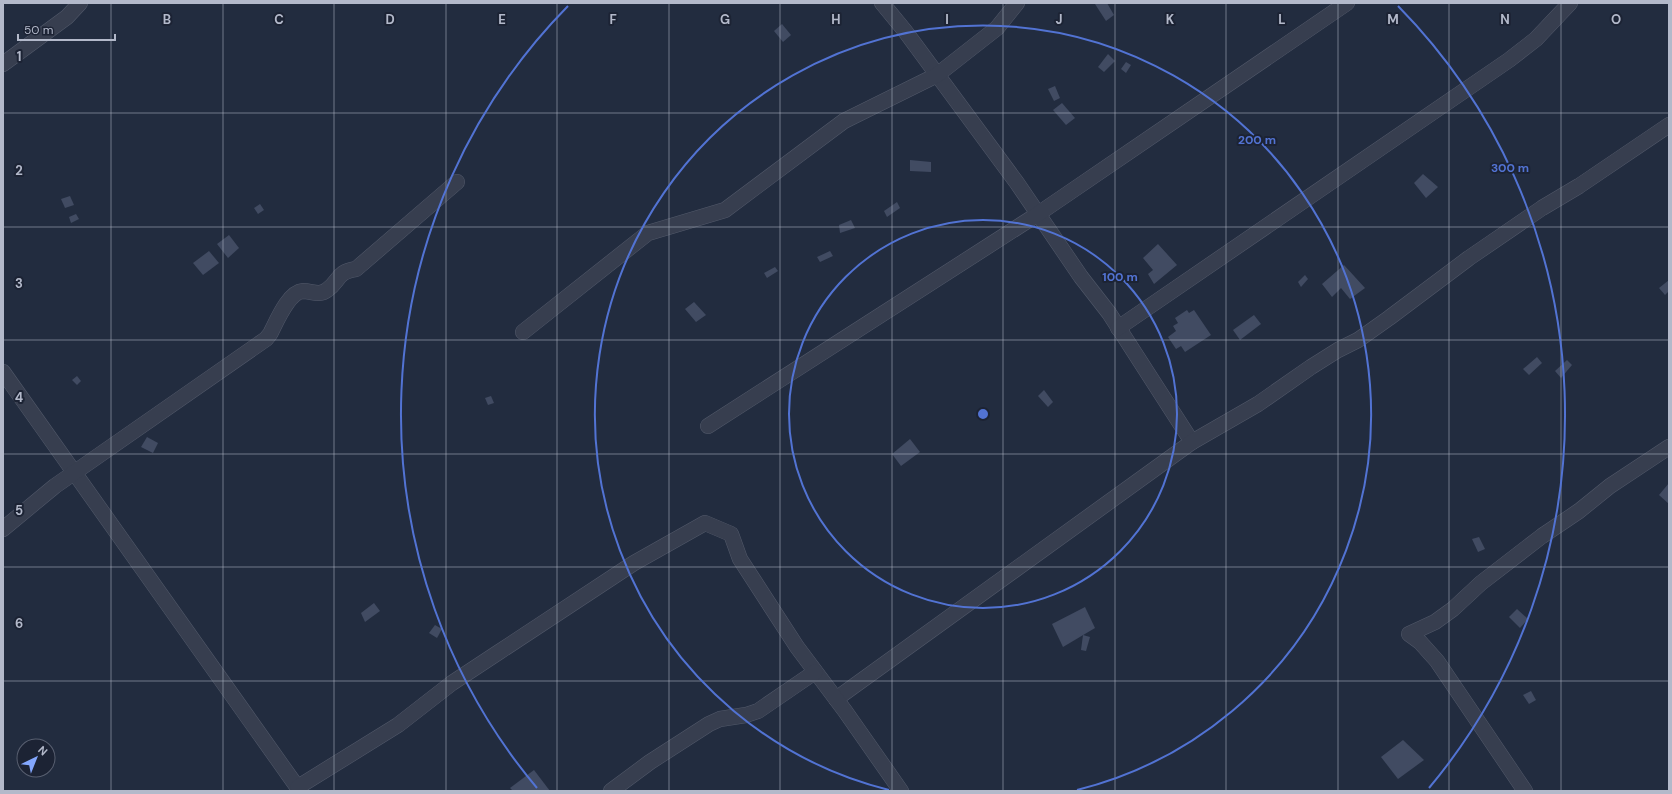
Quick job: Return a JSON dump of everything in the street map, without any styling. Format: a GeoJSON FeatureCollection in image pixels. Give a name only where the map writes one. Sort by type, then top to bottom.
{"type":"FeatureCollection","features":[{"type":"Feature","properties":{"kind":"street"},"geometry":{"type":"LineString","coordinates":[[3,64],[67,17],[80,3]]}},
{"type":"Feature","properties":{"kind":"street"},"geometry":{"type":"LineString","coordinates":[[882,3],[906,31],[1017,183],[1118,328],[1192,442]]}},
{"type":"Feature","properties":{"kind":"street"},"geometry":{"type":"LineString","coordinates":[[523,332],[648,233],[725,210],[844,121],[937,75],[997,28],[1017,3]]}},
{"type":"Feature","properties":{"kind":"street"},"geometry":{"type":"LineString","coordinates":[[708,426],[1038,214],[1348,3]]}},
{"type":"Feature","properties":{"kind":"street"},"geometry":{"type":"LineString","coordinates":[[1118,328],[1509,60],[1536,39],[1570,3]]}},
{"type":"Feature","properties":{"kind":"street"},"geometry":{"type":"LineString","coordinates":[[836,699],[1192,442],[1258,404],[1316,363],[1358,340],[1390,318],[1469,258],[1542,208],[1579,186],[1669,125]]}},
{"type":"Feature","properties":{"kind":"street"},"geometry":{"type":"LineString","coordinates":[[3,529],[55,486],[266,338],[270,334],[288,301],[296,293],[302,291],[313,294],[326,292],[344,272],[356,268],[457,182]]}},
{"type":"Feature","properties":{"kind":"street"},"geometry":{"type":"LineString","coordinates":[[3,372],[299,789],[398,724],[452,683],[498,652],[628,568],[705,523],[731,534],[744,566],[797,646],[902,791]]}},
{"type":"Feature","properties":{"kind":"street"},"geometry":{"type":"LineString","coordinates":[[1525,791],[1441,666],[1420,642],[1409,634],[1435,622],[1453,609],[1481,583],[1542,536],[1610,486],[1669,447]]}},
{"type":"Feature","properties":{"kind":"street"},"geometry":{"type":"LineString","coordinates":[[611,791],[650,762],[709,724],[720,719],[758,711],[815,672]]}},
{"type":"Feature","properties":{"kind":"building"},"geometry":{"type":"Polygon","coordinates":[[[1107,3],[1114,15],[1106,21],[1095,4],[1107,3]]]}},
{"type":"Feature","properties":{"kind":"building"},"geometry":{"type":"Polygon","coordinates":[[[782,24],[791,35],[783,42],[774,31],[782,24]]]}},
{"type":"Feature","properties":{"kind":"building"},"geometry":{"type":"Polygon","coordinates":[[[1108,54],[1115,61],[1104,72],[1098,67],[1108,54]]]}},
{"type":"Feature","properties":{"kind":"building"},"geometry":{"type":"Polygon","coordinates":[[[1126,62],[1131,65],[1126,73],[1121,69],[1126,62]]]}},
{"type":"Feature","properties":{"kind":"building"},"geometry":{"type":"Polygon","coordinates":[[[1055,86],[1060,98],[1054,101],[1048,89],[1055,86]]]}},
{"type":"Feature","properties":{"kind":"building"},"geometry":{"type":"Polygon","coordinates":[[[1062,103],[1075,118],[1066,125],[1053,110],[1062,103]]]}},
{"type":"Feature","properties":{"kind":"building"},"geometry":{"type":"Polygon","coordinates":[[[910,160],[931,162],[931,172],[910,171],[910,160]]]}},
{"type":"Feature","properties":{"kind":"building"},"geometry":{"type":"Polygon","coordinates":[[[1423,174],[1438,187],[1426,198],[1414,183],[1423,174]]]}},
{"type":"Feature","properties":{"kind":"building"},"geometry":{"type":"Polygon","coordinates":[[[70,196],[74,205],[65,208],[61,199],[70,196]]]}},
{"type":"Feature","properties":{"kind":"building"},"geometry":{"type":"Polygon","coordinates":[[[897,202],[900,208],[887,217],[884,211],[897,202]]]}},
{"type":"Feature","properties":{"kind":"building"},"geometry":{"type":"Polygon","coordinates":[[[260,204],[264,210],[258,214],[254,208],[260,204]]]}},
{"type":"Feature","properties":{"kind":"building"},"geometry":{"type":"Polygon","coordinates":[[[76,214],[79,219],[71,223],[69,217],[76,214]]]}},
{"type":"Feature","properties":{"kind":"building"},"geometry":{"type":"Polygon","coordinates":[[[851,220],[855,228],[840,233],[839,225],[851,220]]]}},
{"type":"Feature","properties":{"kind":"building"},"geometry":{"type":"Polygon","coordinates":[[[229,235],[239,248],[228,258],[217,244],[229,235]]]}},
{"type":"Feature","properties":{"kind":"building"},"geometry":{"type":"Polygon","coordinates":[[[1158,244],[1177,265],[1154,284],[1148,274],[1153,270],[1143,258],[1158,244]]]}},
{"type":"Feature","properties":{"kind":"building"},"geometry":{"type":"Polygon","coordinates":[[[209,251],[219,263],[203,275],[193,263],[209,251]]]}},
{"type":"Feature","properties":{"kind":"building"},"geometry":{"type":"Polygon","coordinates":[[[830,251],[833,256],[820,262],[817,257],[830,251]]]}},
{"type":"Feature","properties":{"kind":"building"},"geometry":{"type":"Polygon","coordinates":[[[1344,265],[1365,288],[1350,299],[1341,288],[1332,297],[1322,284],[1344,265]]]}},
{"type":"Feature","properties":{"kind":"building"},"geometry":{"type":"Polygon","coordinates":[[[775,267],[778,271],[767,278],[764,273],[775,267]]]}},
{"type":"Feature","properties":{"kind":"building"},"geometry":{"type":"Polygon","coordinates":[[[1305,275],[1308,279],[1301,287],[1298,282],[1305,275]]]}},
{"type":"Feature","properties":{"kind":"building"},"geometry":{"type":"Polygon","coordinates":[[[1669,280],[1669,291],[1665,295],[1659,288],[1669,280]]]}},
{"type":"Feature","properties":{"kind":"building"},"geometry":{"type":"Polygon","coordinates":[[[694,302],[706,315],[696,322],[685,309],[694,302]]]}},
{"type":"Feature","properties":{"kind":"building"},"geometry":{"type":"Polygon","coordinates":[[[1187,310],[1189,313],[1194,310],[1211,335],[1185,352],[1181,346],[1176,349],[1168,337],[1176,331],[1173,326],[1178,323],[1175,318],[1187,310]]]}},
{"type":"Feature","properties":{"kind":"building"},"geometry":{"type":"Polygon","coordinates":[[[1254,315],[1261,324],[1240,340],[1233,330],[1254,315]]]}},
{"type":"Feature","properties":{"kind":"building"},"geometry":{"type":"Polygon","coordinates":[[[1537,357],[1542,363],[1529,375],[1523,369],[1537,357]]]}},
{"type":"Feature","properties":{"kind":"building"},"geometry":{"type":"Polygon","coordinates":[[[1567,360],[1572,365],[1561,378],[1555,371],[1567,360]]]}},
{"type":"Feature","properties":{"kind":"building"},"geometry":{"type":"Polygon","coordinates":[[[77,376],[81,381],[77,385],[72,380],[77,376]]]}},
{"type":"Feature","properties":{"kind":"building"},"geometry":{"type":"Polygon","coordinates":[[[1044,390],[1053,402],[1048,407],[1038,396],[1044,390]]]}},
{"type":"Feature","properties":{"kind":"building"},"geometry":{"type":"Polygon","coordinates":[[[491,396],[494,403],[488,405],[485,398],[491,396]]]}},
{"type":"Feature","properties":{"kind":"building"},"geometry":{"type":"Polygon","coordinates":[[[147,437],[158,443],[153,453],[141,447],[147,437]]]}},
{"type":"Feature","properties":{"kind":"building"},"geometry":{"type":"Polygon","coordinates":[[[910,439],[920,452],[901,466],[892,454],[910,439]]]}},
{"type":"Feature","properties":{"kind":"building"},"geometry":{"type":"Polygon","coordinates":[[[1669,483],[1669,504],[1659,495],[1669,483]]]}},
{"type":"Feature","properties":{"kind":"building"},"geometry":{"type":"Polygon","coordinates":[[[1479,537],[1485,549],[1478,552],[1472,539],[1479,537]]]}},
{"type":"Feature","properties":{"kind":"building"},"geometry":{"type":"Polygon","coordinates":[[[374,603],[380,611],[365,622],[361,613],[374,603]]]}},
{"type":"Feature","properties":{"kind":"building"},"geometry":{"type":"Polygon","coordinates":[[[1085,607],[1095,628],[1063,647],[1052,624],[1085,607]]]}},
{"type":"Feature","properties":{"kind":"building"},"geometry":{"type":"Polygon","coordinates":[[[1517,609],[1528,619],[1520,628],[1509,617],[1517,609]]]}},
{"type":"Feature","properties":{"kind":"building"},"geometry":{"type":"Polygon","coordinates":[[[435,625],[442,629],[437,638],[429,633],[435,625]]]}},
{"type":"Feature","properties":{"kind":"building"},"geometry":{"type":"Polygon","coordinates":[[[1083,635],[1090,637],[1086,651],[1081,650],[1083,635]]]}},
{"type":"Feature","properties":{"kind":"building"},"geometry":{"type":"Polygon","coordinates":[[[1531,691],[1536,700],[1529,704],[1523,695],[1531,691]]]}},
{"type":"Feature","properties":{"kind":"building"},"geometry":{"type":"Polygon","coordinates":[[[1403,740],[1424,760],[1398,779],[1381,757],[1403,740]]]}},
{"type":"Feature","properties":{"kind":"building"},"geometry":{"type":"Polygon","coordinates":[[[534,770],[550,791],[513,791],[510,788],[534,770]]]}}]}
